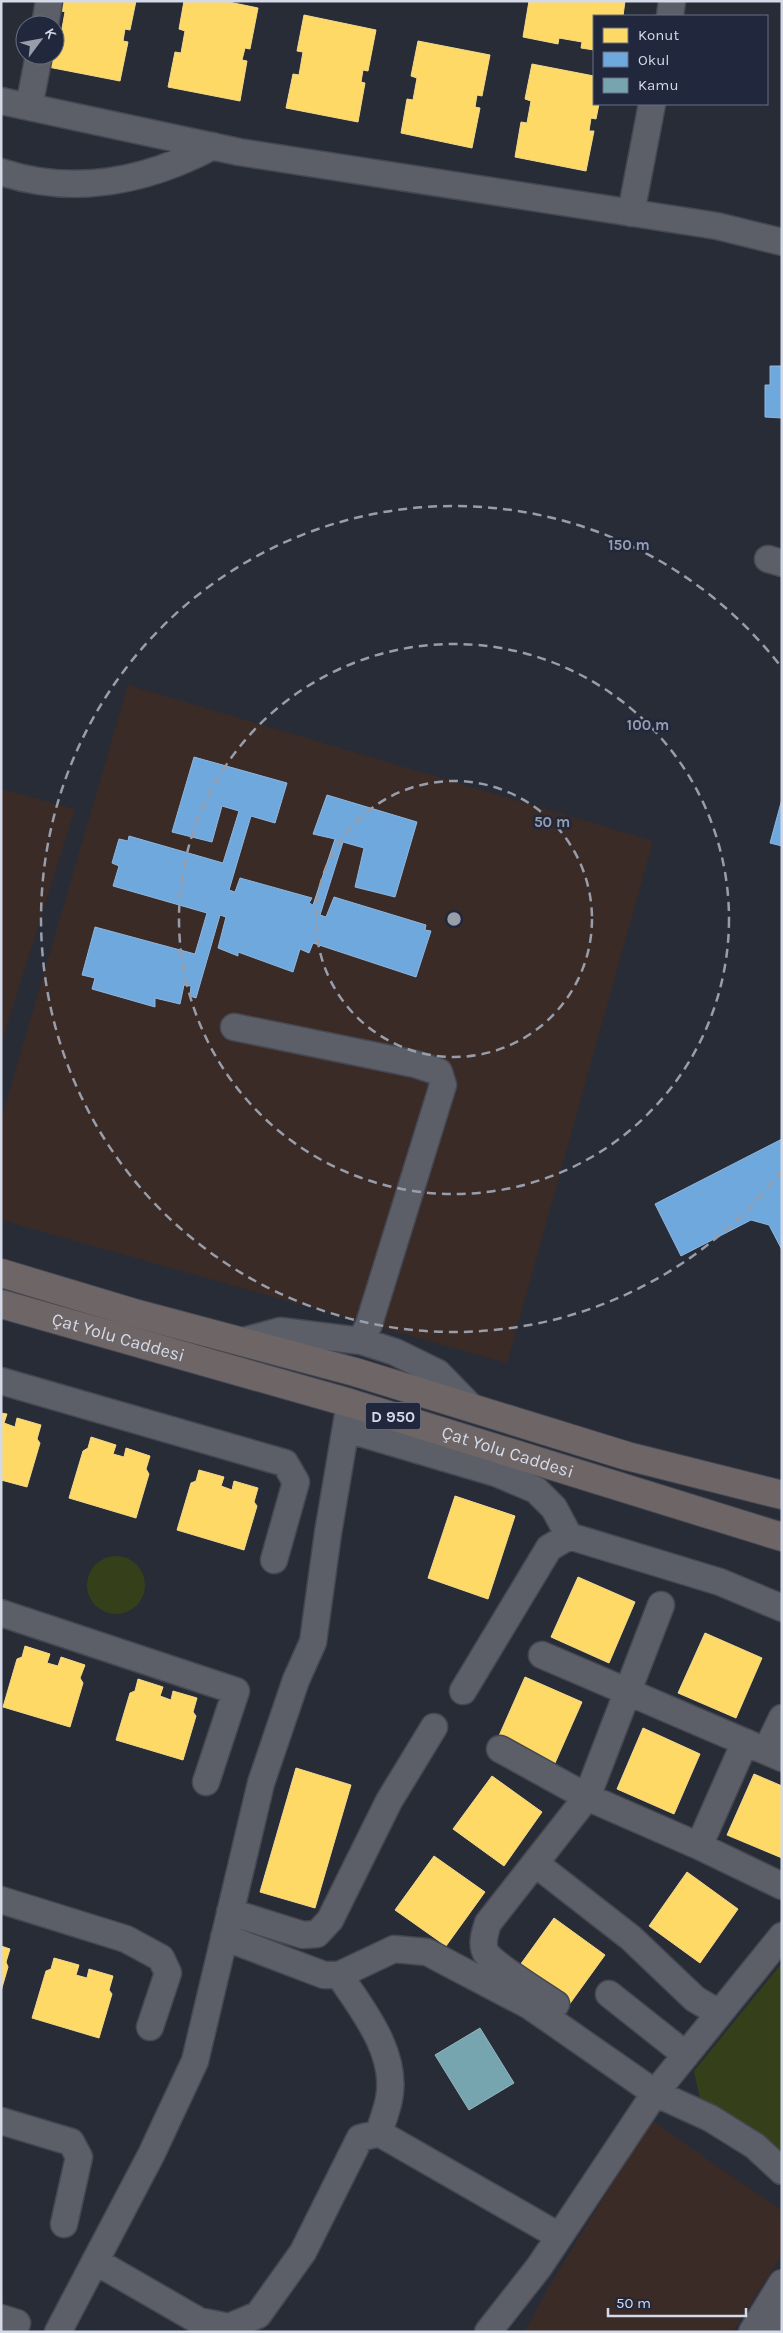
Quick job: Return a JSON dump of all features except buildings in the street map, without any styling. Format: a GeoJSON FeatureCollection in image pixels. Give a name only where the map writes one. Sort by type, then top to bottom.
{"type":"FeatureCollection","features":[{"type":"Feature","properties":{"kind":"highway","name":"Çat Yolu Caddesi"},"geometry":{"type":"LineString","coordinates":[[1,1273],[240,1342],[355,1372],[627,1456],[782,1495]]}},
{"type":"Feature","properties":{"kind":"highway","name":"Çat Yolu Caddesi"},"geometry":{"type":"LineString","coordinates":[[1,1304],[348,1416],[782,1537]]}},
{"type":"Feature","properties":{"kind":"street"},"geometry":{"type":"LineString","coordinates":[[46,15],[49,1]]}},
{"type":"Feature","properties":{"kind":"street"},"geometry":{"type":"LineString","coordinates":[[670,15],[672,1]]}},
{"type":"Feature","properties":{"kind":"street"},"geometry":{"type":"LineString","coordinates":[[29,107],[37,65]]}},
{"type":"Feature","properties":{"kind":"street"},"geometry":{"type":"LineString","coordinates":[[1,101],[213,146],[717,226],[782,242]]}},
{"type":"Feature","properties":{"kind":"street"},"geometry":{"type":"LineString","coordinates":[[631,213],[652,105]]}},
{"type":"Feature","properties":{"kind":"street"},"geometry":{"type":"LineString","coordinates":[[1,172],[27,179],[64,184],[120,181],[162,170],[213,146]]}},
{"type":"Feature","properties":{"kind":"street"},"geometry":{"type":"LineString","coordinates":[[234,1027],[415,1064],[439,1072],[444,1085],[369,1324],[361,1341]]}},
{"type":"Feature","properties":{"kind":"street"},"geometry":{"type":"LineString","coordinates":[[240,1342],[280,1331],[361,1341],[395,1352],[438,1373],[472,1408]]}},
{"type":"Feature","properties":{"kind":"street"},"geometry":{"type":"LineString","coordinates":[[1,1381],[285,1463],[296,1482],[274,1560]]}},
{"type":"Feature","properties":{"kind":"street"},"geometry":{"type":"LineString","coordinates":[[58,2332],[151,2155],[195,2061],[261,1784],[296,1680],[313,1642],[328,1533],[348,1416],[536,1490],[554,1508],[569,1536],[720,1582],[782,1608]]}},
{"type":"Feature","properties":{"kind":"street"},"geometry":{"type":"LineString","coordinates":[[463,1691],[549,1548],[569,1536]]}},
{"type":"Feature","properties":{"kind":"street"},"geometry":{"type":"LineString","coordinates":[[575,2018],[486,1952],[483,1938],[488,1923],[587,1797],[661,1605]]}},
{"type":"Feature","properties":{"kind":"street"},"geometry":{"type":"LineString","coordinates":[[1,1613],[236,1691],[206,1782]]}},
{"type":"Feature","properties":{"kind":"street"},"geometry":{"type":"LineString","coordinates":[[542,1655],[764,1750]]}},
{"type":"Feature","properties":{"kind":"street"},"geometry":{"type":"LineString","coordinates":[[699,1846],[764,1750],[782,1718]]}},
{"type":"Feature","properties":{"kind":"street"},"geometry":{"type":"LineString","coordinates":[[230,1912],[303,1935],[317,1934],[330,1920],[389,1801],[434,1727]]}},
{"type":"Feature","properties":{"kind":"street"},"geometry":{"type":"LineString","coordinates":[[500,1748],[587,1797],[699,1846],[782,1886]]}},
{"type":"Feature","properties":{"kind":"street"},"geometry":{"type":"LineString","coordinates":[[536,1864],[631,1938],[695,1999],[719,2013]]}},
{"type":"Feature","properties":{"kind":"street"},"geometry":{"type":"LineString","coordinates":[[1,1900],[126,1940],[161,1958],[168,1973],[150,2027]]}},
{"type":"Feature","properties":{"kind":"street"},"geometry":{"type":"LineString","coordinates":[[488,2332],[539,2267],[654,2094],[782,1936]]}},
{"type":"Feature","properties":{"kind":"street"},"geometry":{"type":"LineString","coordinates":[[224,1937],[324,1975],[339,1975],[394,1949],[427,1952],[530,2006],[654,2094],[710,2118],[755,2146],[782,2171]]}},
{"type":"Feature","properties":{"kind":"street"},"geometry":{"type":"LineString","coordinates":[[339,1975],[369,2018],[388,2064],[389,2098],[378,2133]]}},
{"type":"Feature","properties":{"kind":"street"},"geometry":{"type":"LineString","coordinates":[[609,1994],[686,2055]]}},
{"type":"Feature","properties":{"kind":"street"},"geometry":{"type":"LineString","coordinates":[[1,2122],[71,2142],[78,2157],[64,2224]]}},
{"type":"Feature","properties":{"kind":"street"},"geometry":{"type":"LineString","coordinates":[[95,2262],[199,2321],[229,2327],[255,2324],[303,2252],[360,2138],[378,2133],[559,2236]]}},
{"type":"Feature","properties":{"kind":"street"},"geometry":{"type":"LineString","coordinates":[[752,2332],[782,2283]]}},
{"type":"Feature","properties":{"kind":"street"},"geometry":{"type":"LineString","coordinates":[[1,2318],[17,2323],[14,2332]]}},
{"type":"Feature","properties":{"kind":"street"},"geometry":{"type":"LineString","coordinates":[[777,2332],[782,2323]]}},
{"type":"Feature","properties":{"kind":"shaded area"},"geometry":{"type":"Polygon","coordinates":[[[128,685],[653,841],[507,1363],[1,1220],[1,1120],[128,685]]]}},
{"type":"Feature","properties":{"kind":"shaded area"},"geometry":{"type":"Polygon","coordinates":[[[1,789],[75,809],[1,1045],[1,789]]]}},
{"type":"Feature","properties":{"kind":"shaded area"},"geometry":{"type":"Polygon","coordinates":[[[651,2120],[782,2211],[782,2255],[733,2332],[524,2332],[550,2285],[651,2120]]]}},
{"type":"Feature","properties":{"kind":"green space"},"geometry":{"type":"Polygon","coordinates":[[[110,1556],[122,1556],[137,1564],[145,1579],[145,1591],[137,1606],[122,1614],[110,1614],[95,1606],[87,1591],[87,1579],[95,1564],[110,1556]]]}},
{"type":"Feature","properties":{"kind":"green space"},"geometry":{"type":"Polygon","coordinates":[[[782,1963],[782,2154],[700,2099],[694,2071],[782,1963]]]}}]}
